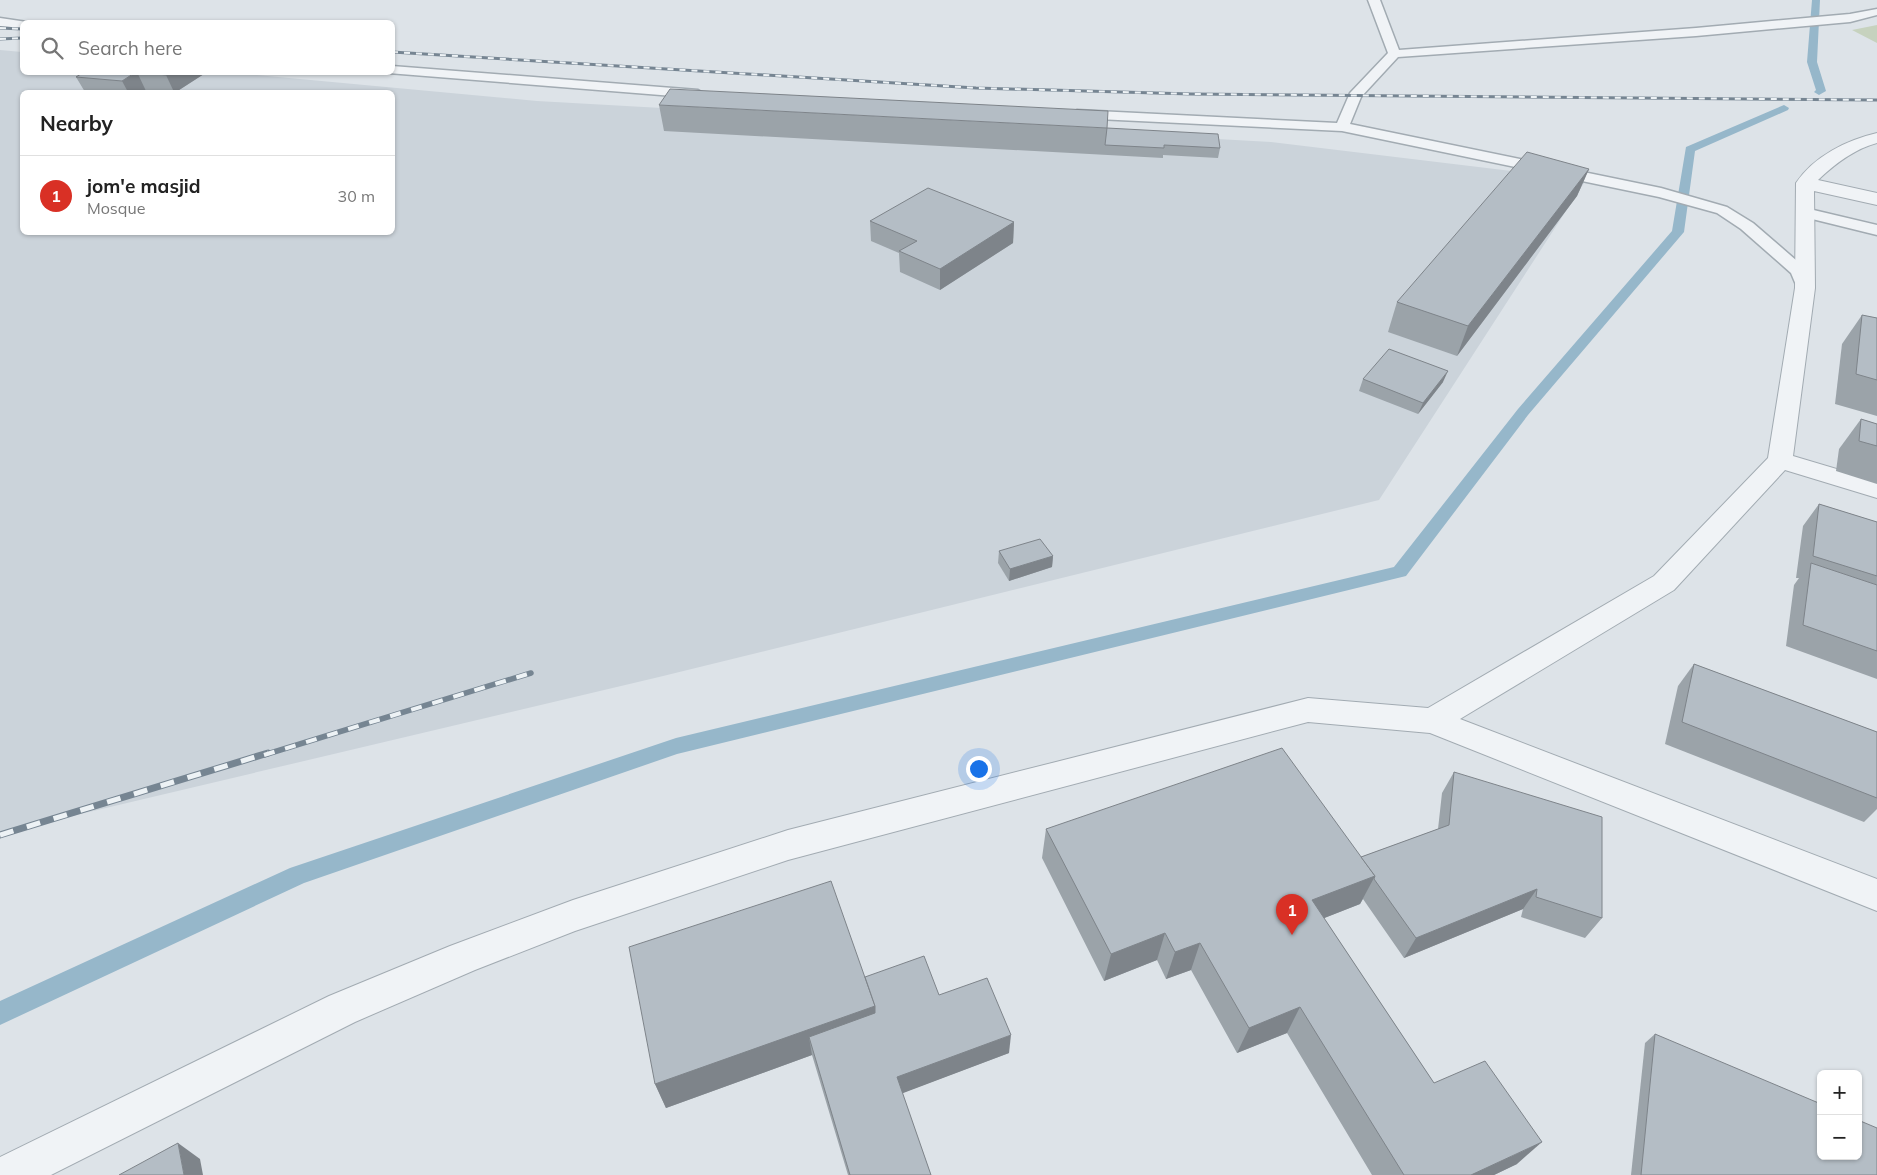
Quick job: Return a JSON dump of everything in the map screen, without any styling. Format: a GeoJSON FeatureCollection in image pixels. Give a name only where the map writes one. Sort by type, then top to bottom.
{"type":"FeatureCollection","features":[{"type":"Feature","properties":{"kind":"street"},"geometry":{"type":"LineString","coordinates":[[1432,721],[1664,583],[1780,460],[1804,288],[1805,183],[1822,164],[1861,141],[1877,138]]}},
{"type":"Feature","properties":{"kind":"street"},"geometry":{"type":"LineString","coordinates":[[1805,183],[1877,199]]}},
{"type":"Feature","properties":{"kind":"street"},"geometry":{"type":"LineString","coordinates":[[1780,460],[1877,490]]}},
{"type":"Feature","properties":{"kind":"street"},"geometry":{"type":"LineString","coordinates":[[8,1175],[342,1009],[463,958],[573,916],[788,845],[1308,710],[1432,721],[1877,895]]}},
{"type":"Feature","properties":{"kind":"lane"},"geometry":{"type":"LineString","coordinates":[[1374,0],[1394,54]]}},
{"type":"Feature","properties":{"kind":"lane"},"geometry":{"type":"LineString","coordinates":[[1342,127],[1355,96],[1394,54],[1696,32],[1850,18],[1877,12]]}},
{"type":"Feature","properties":{"kind":"lane"},"geometry":{"type":"LineString","coordinates":[[0,22],[20,24]]}},
{"type":"Feature","properties":{"kind":"lane"},"geometry":{"type":"LineString","coordinates":[[395,70],[716,96]]}},
{"type":"Feature","properties":{"kind":"lane"},"geometry":{"type":"LineString","coordinates":[[1063,113],[1342,127],[1665,194],[1722,210],[1769,244],[1798,271],[1804,288]]}},
{"type":"Feature","properties":{"kind":"lane"},"geometry":{"type":"LineString","coordinates":[[1805,213],[1877,230]]}},
{"type":"Feature","properties":{"kind":"shaded area"},"geometry":{"type":"Polygon","coordinates":[[[0,50],[20,52],[20,75],[258,75],[537,101],[1271,142],[1586,180],[1379,500],[659,677],[0,833],[0,50]]]}},
{"type":"Feature","properties":{"kind":"green space"},"geometry":{"type":"Polygon","coordinates":[[[1877,25],[1877,43],[1852,30],[1877,25]]]}},
{"type":"Feature","properties":{"kind":"building"},"geometry":{"type":"Polygon","coordinates":[[[79,75],[131,75],[122,81],[76,77],[79,75]]]}},
{"type":"Feature","properties":{"kind":"building"},"geometry":{"type":"Polygon","coordinates":[[[670,89],[1108,111],[1107,128],[659,105],[670,89]]]}},
{"type":"Feature","properties":{"kind":"building"},"geometry":{"type":"Polygon","coordinates":[[[1107,128],[1218,134],[1220,148],[1164,145],[1164,148],[1105,145],[1107,128]]]}},
{"type":"Feature","properties":{"kind":"building"},"geometry":{"type":"Polygon","coordinates":[[[1527,152],[1589,169],[1468,326],[1397,302],[1527,152]]]}},
{"type":"Feature","properties":{"kind":"building"},"geometry":{"type":"Polygon","coordinates":[[[928,188],[1014,222],[940,269],[899,251],[917,241],[870,221],[928,188]]]}},
{"type":"Feature","properties":{"kind":"building"},"geometry":{"type":"Polygon","coordinates":[[[1862,315],[1877,318],[1877,380],[1856,374],[1862,315]]]}},
{"type":"Feature","properties":{"kind":"building"},"geometry":{"type":"Polygon","coordinates":[[[1389,349],[1448,371],[1423,403],[1363,379],[1389,349]]]}},
{"type":"Feature","properties":{"kind":"building"},"geometry":{"type":"Polygon","coordinates":[[[1861,419],[1877,424],[1877,446],[1859,441],[1861,419]]]}},
{"type":"Feature","properties":{"kind":"building"},"geometry":{"type":"Polygon","coordinates":[[[1819,504],[1877,522],[1877,576],[1813,556],[1819,504]]]}},
{"type":"Feature","properties":{"kind":"building"},"geometry":{"type":"Polygon","coordinates":[[[1040,539],[1053,556],[1010,569],[999,551],[1040,539]]]}},
{"type":"Feature","properties":{"kind":"building"},"geometry":{"type":"Polygon","coordinates":[[[1811,563],[1877,585],[1877,651],[1803,625],[1811,563]]]}},
{"type":"Feature","properties":{"kind":"building"},"geometry":{"type":"Polygon","coordinates":[[[1694,664],[1877,732],[1877,798],[1682,722],[1694,664]]]}},
{"type":"Feature","properties":{"kind":"building"},"geometry":{"type":"Polygon","coordinates":[[[1282,748],[1375,876],[1312,900],[1434,1083],[1485,1061],[1542,1142],[1471,1175],[1404,1175],[1300,1007],[1249,1028],[1200,943],[1175,952],[1165,933],[1111,954],[1046,829],[1282,748]]]}},
{"type":"Feature","properties":{"kind":"building"},"geometry":{"type":"Polygon","coordinates":[[[1454,772],[1602,817],[1602,918],[1536,897],[1537,889],[1416,938],[1374,879],[1375,876],[1361,857],[1449,825],[1454,772]]]}},
{"type":"Feature","properties":{"kind":"building"},"geometry":{"type":"Polygon","coordinates":[[[831,881],[875,1006],[655,1084],[629,947],[831,881]]]}},
{"type":"Feature","properties":{"kind":"building"},"geometry":{"type":"Polygon","coordinates":[[[924,956],[939,995],[987,978],[1011,1035],[897,1077],[931,1175],[850,1175],[809,1037],[875,1013],[875,1006],[865,977],[924,956]]]}},
{"type":"Feature","properties":{"kind":"building"},"geometry":{"type":"Polygon","coordinates":[[[1655,1034],[1817,1102],[1817,1160],[1862,1160],[1862,1122],[1877,1128],[1877,1175],[1641,1175],[1655,1034]]]}},
{"type":"Feature","properties":{"kind":"building"},"geometry":{"type":"Polygon","coordinates":[[[178,1143],[184,1175],[119,1175],[178,1143]]]}},
{"type":"Feature","properties":{"kind":"waterway"},"geometry":{"type":"LineString","coordinates":[[1816,0],[1812,62],[1821,91],[1819,92]]}},
{"type":"Feature","properties":{"kind":"waterway"},"geometry":{"type":"LineString","coordinates":[[0,1013],[298,875],[676,746],[1400,572],[1523,412],[1678,232],[1690,149],[1784,108]]}},
{"type":"Feature","properties":{"kind":"railway"},"geometry":{"type":"LineString","coordinates":[[0,28],[20,29]]}},
{"type":"Feature","properties":{"kind":"railway"},"geometry":{"type":"LineString","coordinates":[[0,39],[20,38]]}},
{"type":"Feature","properties":{"kind":"railway"},"geometry":{"type":"LineString","coordinates":[[395,52],[976,88],[1191,94],[1877,100]]}},
{"type":"Feature","properties":{"kind":"railway"},"geometry":{"type":"LineString","coordinates":[[264,755],[531,673]]}},
{"type":"Feature","properties":{"kind":"railway"},"geometry":{"type":"LineString","coordinates":[[0,835],[268,753]]}},
{"type":"Feature","properties":{"kind":"place","name":"jom'e masjid"},"geometry":{"type":"Point","coordinates":[1292,935]}}]}
